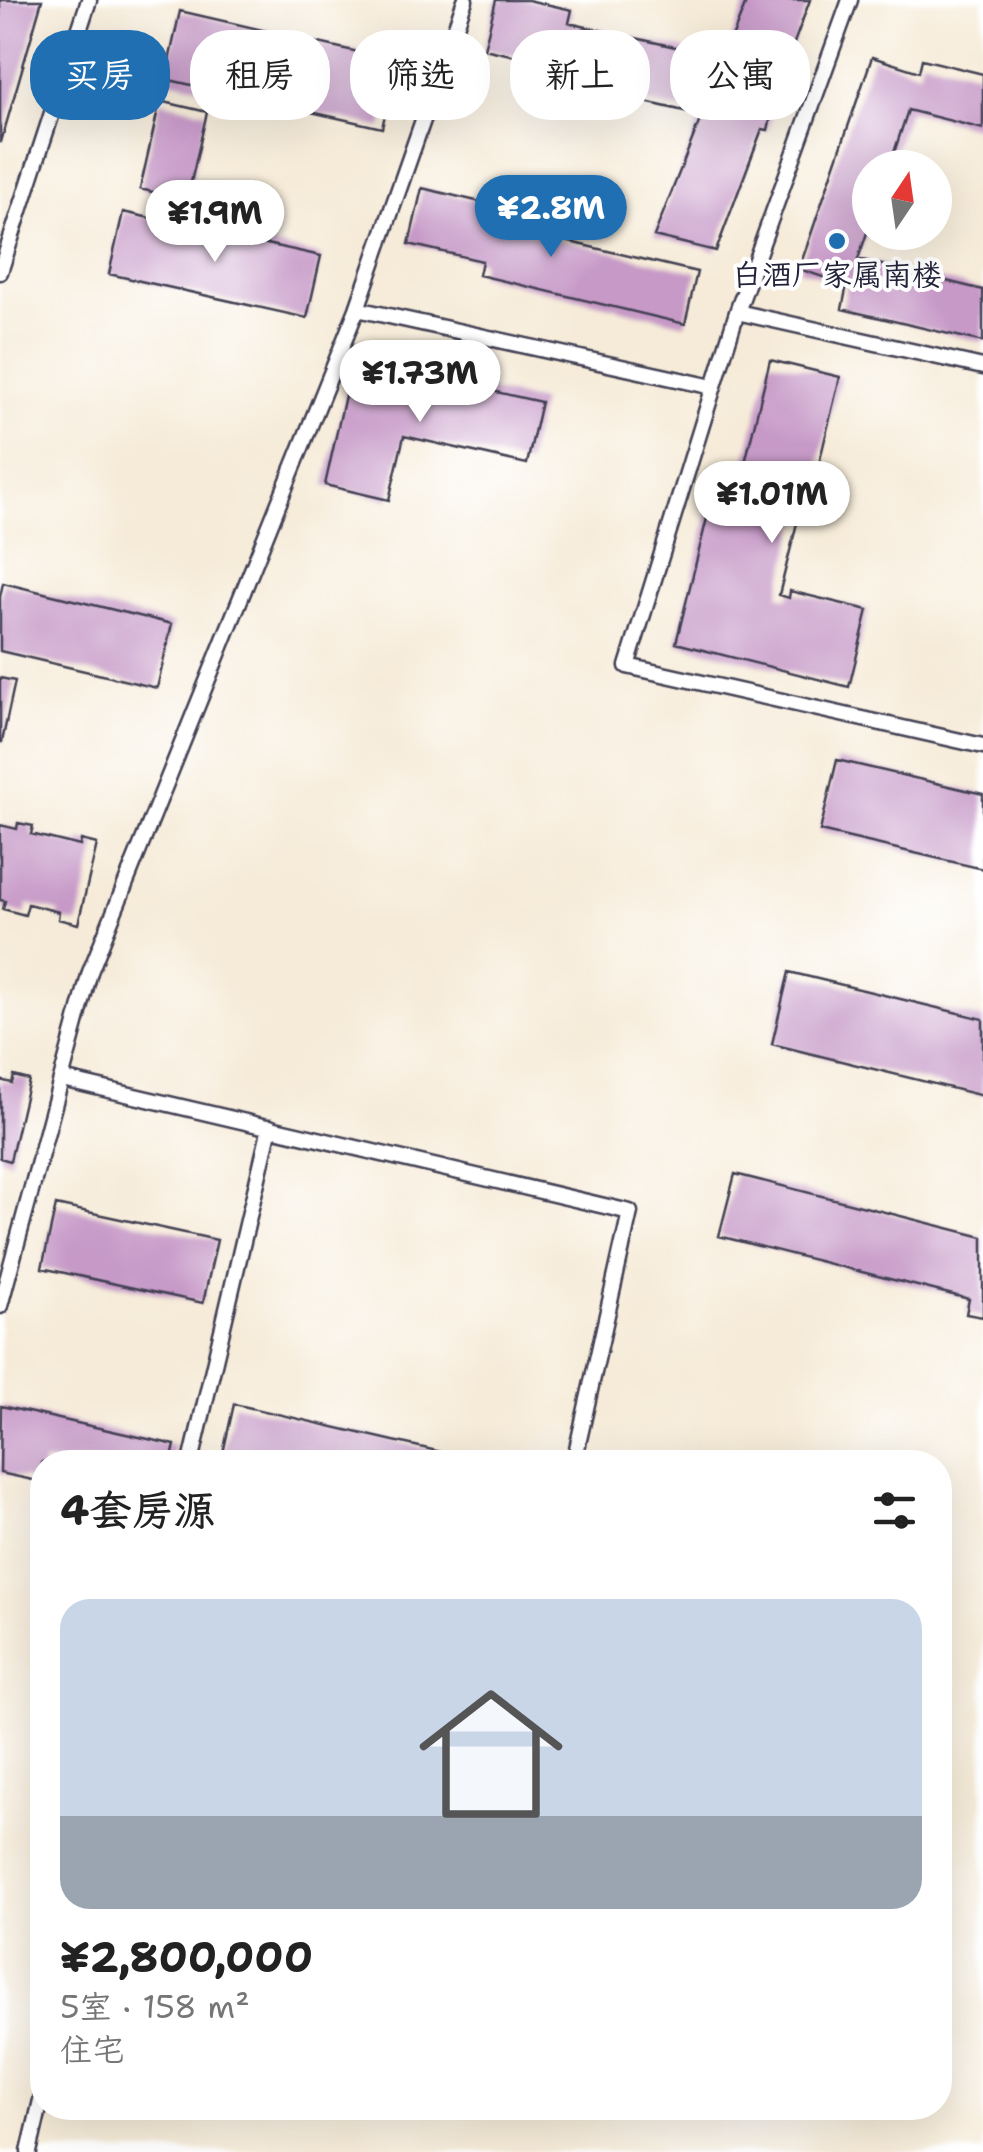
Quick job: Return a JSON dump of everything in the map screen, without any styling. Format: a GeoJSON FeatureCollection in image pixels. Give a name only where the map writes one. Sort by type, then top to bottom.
{"type":"FeatureCollection","features":[{"type":"Feature","properties":{"kind":"lane"},"geometry":{"type":"LineString","coordinates":[[0,272],[89,0]]}},
{"type":"Feature","properties":{"kind":"lane"},"geometry":{"type":"LineString","coordinates":[[0,1306],[90,972],[357,310],[465,0]]}},
{"type":"Feature","properties":{"kind":"lane"},"geometry":{"type":"LineString","coordinates":[[850,0],[737,312],[627,666],[983,746]]}},
{"type":"Feature","properties":{"kind":"lane"},"geometry":{"type":"LineString","coordinates":[[357,310],[714,387]]}},
{"type":"Feature","properties":{"kind":"lane"},"geometry":{"type":"LineString","coordinates":[[737,312],[983,367]]}},
{"type":"Feature","properties":{"kind":"lane"},"geometry":{"type":"LineString","coordinates":[[62,1079],[630,1212],[577,1450]]}},
{"type":"Feature","properties":{"kind":"lane"},"geometry":{"type":"LineString","coordinates":[[194,1450],[270,1127]]}},
{"type":"Feature","properties":{"kind":"lane"},"geometry":{"type":"LineString","coordinates":[[29,2152],[36,2120]]}},
{"type":"Feature","properties":{"kind":"building"},"geometry":{"type":"Polygon","coordinates":[[[0,0],[42,0],[33,30],[30,30],[0,142],[0,0]]]}},
{"type":"Feature","properties":{"kind":"building"},"geometry":{"type":"Polygon","coordinates":[[[496,0],[528,0],[572,10],[569,23],[600,30],[510,30],[510,55],[490,50],[489,30],[496,0]]]}},
{"type":"Feature","properties":{"kind":"building"},"geometry":{"type":"Polygon","coordinates":[[[747,0],[810,0],[799,30],[735,30],[747,0]]]}},
{"type":"Feature","properties":{"kind":"building"},"geometry":{"type":"Polygon","coordinates":[[[180,11],[262,30],[190,30],[190,85],[170,80],[170,56],[180,11]]]}},
{"type":"Feature","properties":{"kind":"building"},"geometry":{"type":"Polygon","coordinates":[[[650,41],[670,46],[670,108],[650,103],[650,41]]]}},
{"type":"Feature","properties":{"kind":"building"},"geometry":{"type":"Polygon","coordinates":[[[330,46],[350,50],[350,120],[384,120],[382,128],[330,116],[330,46]]]}},
{"type":"Feature","properties":{"kind":"building"},"geometry":{"type":"Polygon","coordinates":[[[872,57],[919,72],[922,59],[983,74],[983,129],[908,110],[895,150],[852,150],[852,250],[861,250],[858,259],[983,290],[983,342],[842,309],[847,285],[799,269],[872,57]]]}},
{"type":"Feature","properties":{"kind":"building"},"geometry":{"type":"Polygon","coordinates":[[[170,103],[190,108],[190,120],[205,120],[187,200],[140,189],[156,120],[170,120],[170,103]]]}},
{"type":"Feature","properties":{"kind":"building"},"geometry":{"type":"Polygon","coordinates":[[[700,120],[770,120],[768,130],[762,129],[716,251],[654,236],[700,120]]]}},
{"type":"Feature","properties":{"kind":"building"},"geometry":{"type":"Polygon","coordinates":[[[422,188],[493,205],[489,223],[697,272],[685,324],[479,275],[482,261],[409,244],[422,188]]]}},
{"type":"Feature","properties":{"kind":"building"},"geometry":{"type":"Polygon","coordinates":[[[123,212],[321,256],[307,318],[109,274],[123,212]]]}},
{"type":"Feature","properties":{"kind":"building"},"geometry":{"type":"Polygon","coordinates":[[[353,360],[541,402],[527,464],[404,436],[389,500],[325,485],[353,360]]]}},
{"type":"Feature","properties":{"kind":"building"},"geometry":{"type":"Polygon","coordinates":[[[770,360],[840,377],[806,517],[799,515],[779,595],[789,598],[790,591],[868,610],[849,687],[676,643],[713,494],[736,500],[770,360]]]}},
{"type":"Feature","properties":{"kind":"building"},"geometry":{"type":"Polygon","coordinates":[[[3,583],[172,624],[157,688],[0,651],[3,583]]]}},
{"type":"Feature","properties":{"kind":"building"},"geometry":{"type":"Polygon","coordinates":[[[0,678],[15,681],[2,742],[0,742],[0,678]]]}},
{"type":"Feature","properties":{"kind":"building"},"geometry":{"type":"Polygon","coordinates":[[[837,760],[983,794],[983,869],[820,831],[837,760]]]}},
{"type":"Feature","properties":{"kind":"building"},"geometry":{"type":"Polygon","coordinates":[[[18,823],[33,826],[31,834],[80,846],[81,840],[97,844],[78,924],[58,919],[59,912],[28,904],[25,915],[3,909],[0,825],[17,829],[18,823]]]}},
{"type":"Feature","properties":{"kind":"building"},"geometry":{"type":"Polygon","coordinates":[[[789,972],[983,1019],[983,1096],[772,1044],[789,972]]]}},
{"type":"Feature","properties":{"kind":"building"},"geometry":{"type":"Polygon","coordinates":[[[14,1076],[29,1080],[10,1161],[0,1158],[0,1080],[12,1083],[14,1076]]]}},
{"type":"Feature","properties":{"kind":"building"},"geometry":{"type":"Polygon","coordinates":[[[735,1174],[983,1237],[983,1317],[966,1314],[969,1299],[719,1236],[735,1174]]]}},
{"type":"Feature","properties":{"kind":"building"},"geometry":{"type":"Polygon","coordinates":[[[56,1205],[217,1240],[203,1303],[42,1268],[56,1205]]]}},
{"type":"Feature","properties":{"kind":"building"},"geometry":{"type":"Polygon","coordinates":[[[234,1404],[433,1450],[224,1450],[234,1404]]]}},
{"type":"Feature","properties":{"kind":"building"},"geometry":{"type":"Polygon","coordinates":[[[1,1406],[175,1445],[174,1450],[30,1450],[30,1479],[0,1473],[1,1406]]]}},
{"type":"Feature","properties":{"kind":"place","name":"白酒厂家属南楼"},"geometry":{"type":"Point","coordinates":[837,241]}}]}
